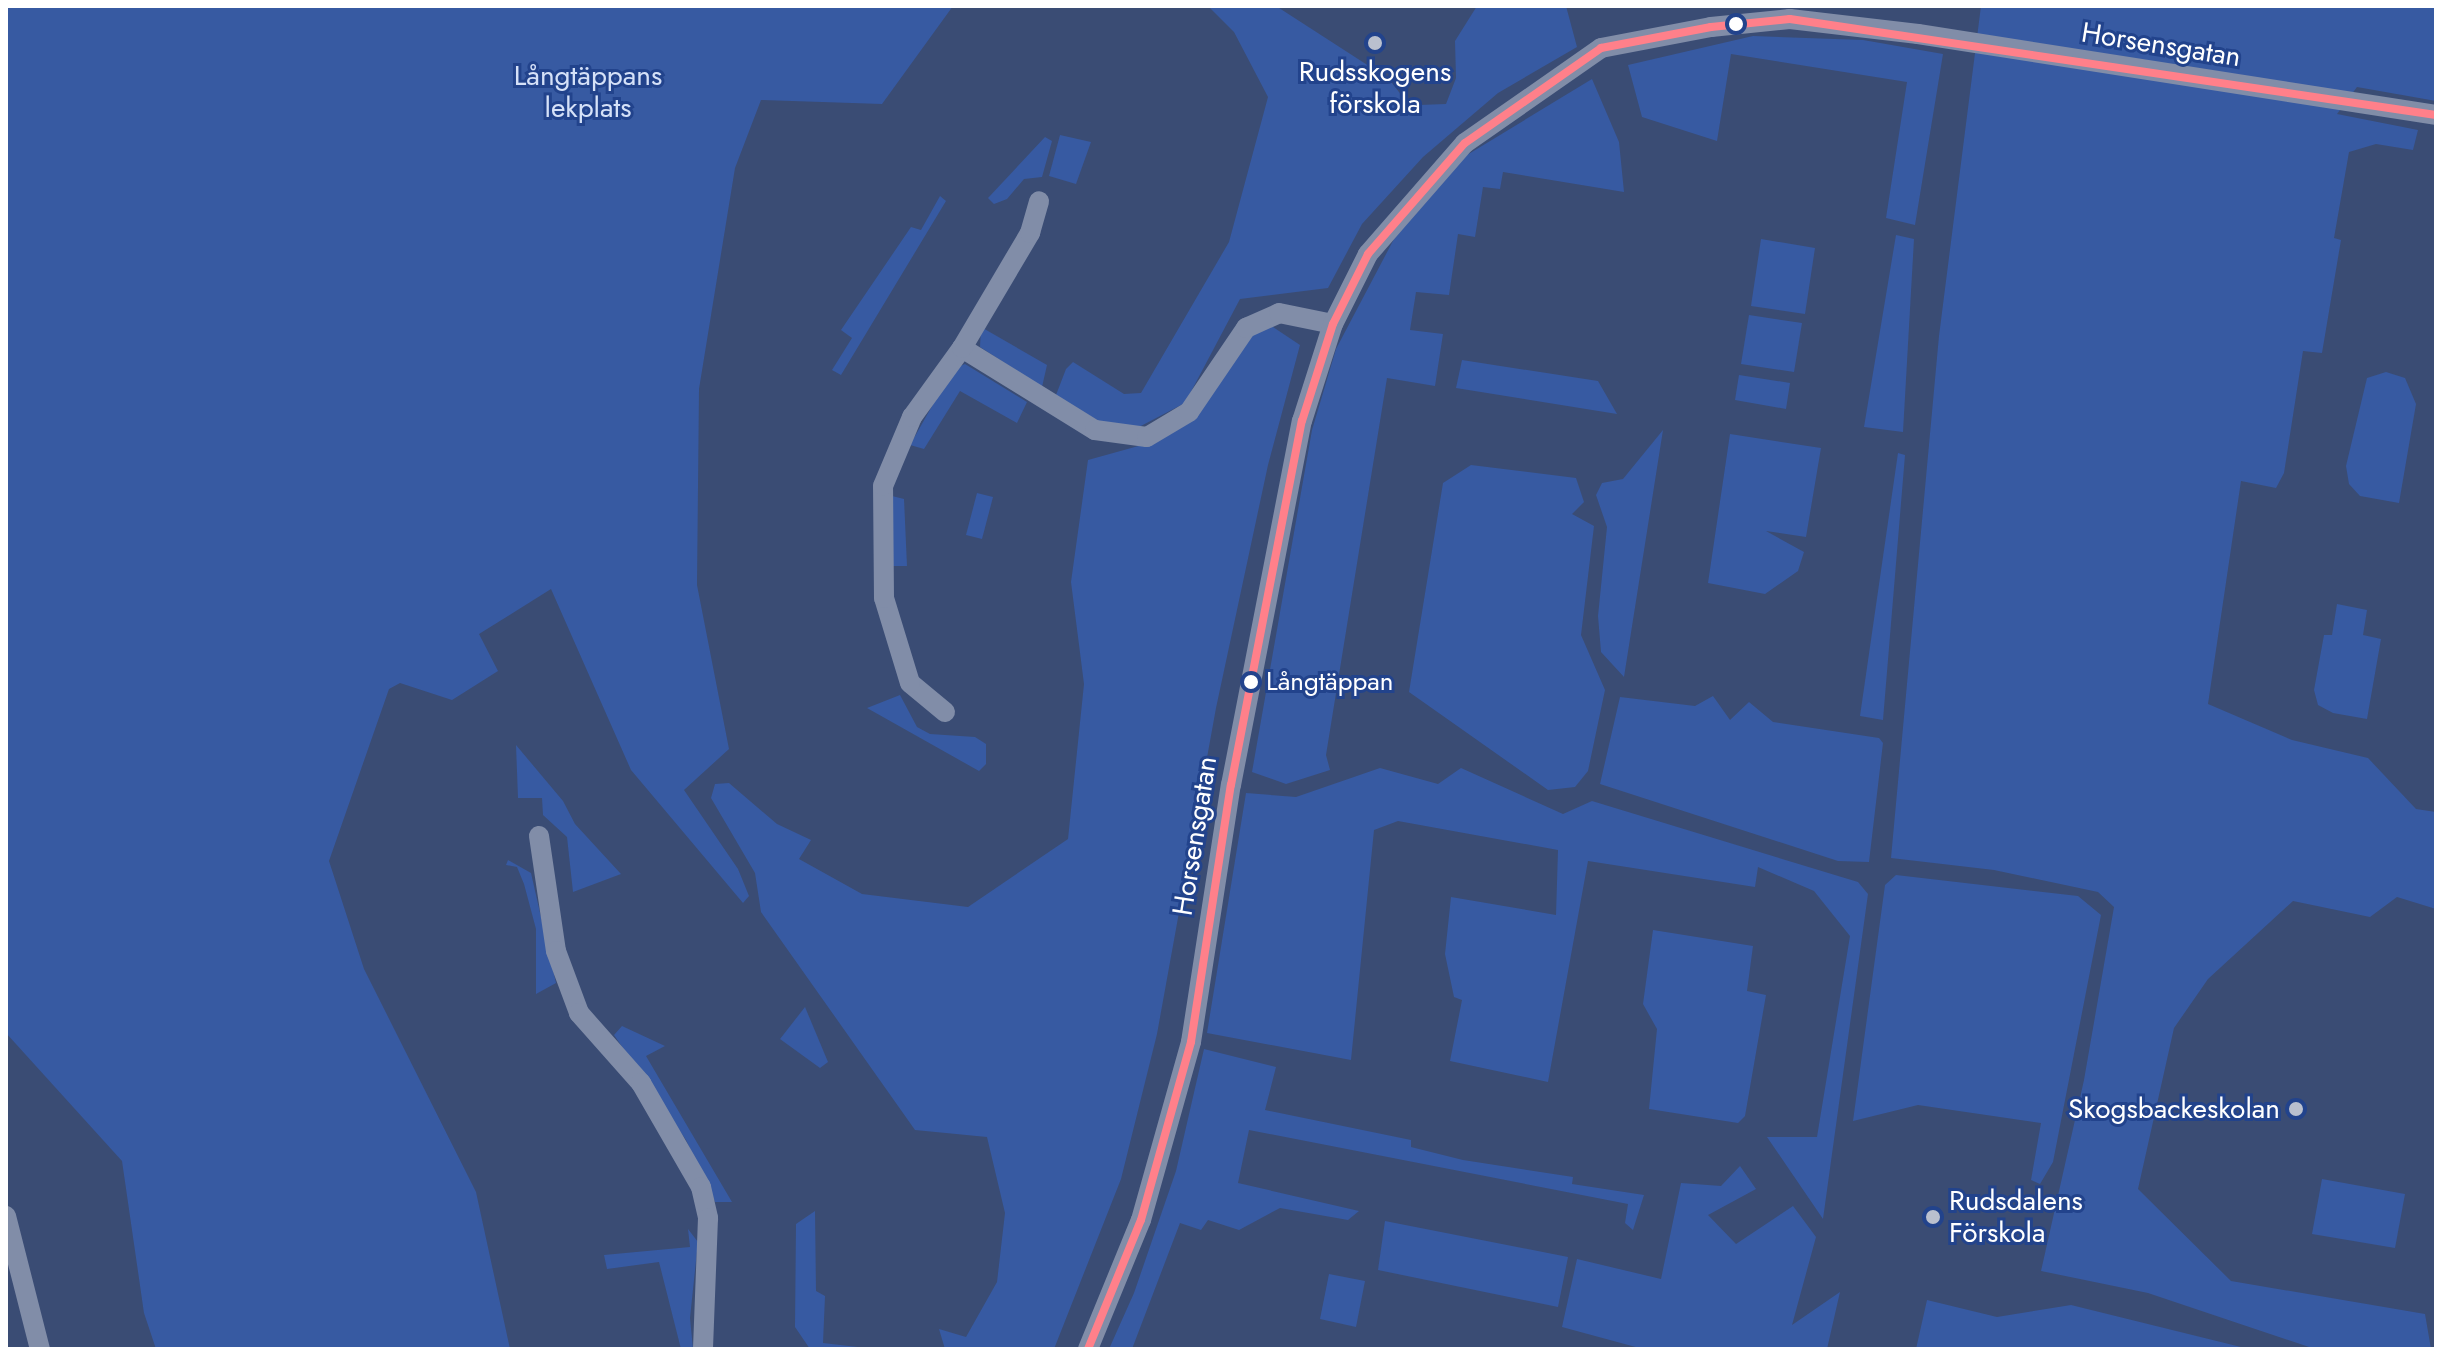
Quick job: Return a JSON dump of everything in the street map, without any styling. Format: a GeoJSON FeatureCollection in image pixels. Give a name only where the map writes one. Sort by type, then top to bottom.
{"type":"FeatureCollection","features":[{"type":"Feature","properties":{"kind":"street","name":"Horsensgatan"},"geometry":{"type":"LineString","coordinates":[[1088,1349],[1141,1220],[1191,1042],[1253,661],[1302,421],[1333,324],[1368,254],[1412,197],[1465,143],[1601,48],[1711,27],[1790,19],[1918,34],[2436,115]]}},
{"type":"Feature","properties":{"kind":"street"},"geometry":{"type":"LineString","coordinates":[[945,712],[910,683],[884,598],[880,549],[883,486],[912,417],[962,348],[1030,233],[1039,201]]}},
{"type":"Feature","properties":{"kind":"street"},"geometry":{"type":"LineString","coordinates":[[962,348],[1095,430],[1147,437],[1189,412],[1246,328],[1279,313],[1333,324]]}},
{"type":"Feature","properties":{"kind":"street"},"geometry":{"type":"LineString","coordinates":[[539,836],[556,951],[579,1013],[641,1083],[701,1187],[708,1218],[703,1349]]}},
{"type":"Feature","properties":{"kind":"street"},"geometry":{"type":"LineString","coordinates":[[6,1216],[40,1349]]}},
{"type":"Feature","properties":{"kind":"green space","name":"Långtäppans lekplats"},"geometry":{"type":"Polygon","coordinates":[[[6,6],[953,6],[882,104],[761,100],[735,168],[699,389],[697,585],[729,749],[684,790],[738,869],[749,896],[743,903],[631,770],[551,589],[479,634],[498,671],[452,700],[400,683],[389,689],[329,861],[364,969],[476,1192],[510,1349],[156,1349],[144,1313],[122,1161],[6,1033],[6,6]]]}},
{"type":"Feature","properties":{"kind":"green space"},"geometry":{"type":"Polygon","coordinates":[[[1208,6],[1276,6],[1389,79],[1402,96],[1419,105],[1446,104],[1456,78],[1455,41],[1477,6],[1566,6],[1577,47],[1498,93],[1423,157],[1362,224],[1328,288],[1240,299],[1185,403],[1137,428],[1100,422],[1056,395],[1066,369],[1073,362],[1124,394],[1141,393],[1229,242],[1268,97],[1234,32],[1208,6]]]}},
{"type":"Feature","properties":{"kind":"green space"},"geometry":{"type":"Polygon","coordinates":[[[1981,6],[2436,6],[2436,101],[2357,87],[2337,114],[2418,130],[2413,150],[2376,144],[2349,152],[2334,238],[2341,240],[2322,353],[2303,351],[2284,473],[2276,488],[2241,481],[2208,704],[2292,740],[2368,758],[2416,809],[2436,812],[2436,909],[2397,897],[2370,917],[2293,901],[2208,979],[2174,1028],[2138,1189],[2231,1281],[2425,1314],[2431,1349],[2315,1349],[2148,1293],[2041,1271],[2084,1080],[2114,907],[2098,892],[1994,870],[1891,858],[1939,336],[1981,6]]]}},
{"type":"Feature","properties":{"kind":"green space"},"geometry":{"type":"Polygon","coordinates":[[[1753,36],[1863,40],[1943,54],[1915,225],[1886,218],[1907,82],[1731,54],[1717,141],[1642,117],[1628,65],[1753,36]]]}},
{"type":"Feature","properties":{"kind":"green space"},"geometry":{"type":"Polygon","coordinates":[[[1592,79],[1619,142],[1624,192],[1503,172],[1500,189],[1483,187],[1475,237],[1458,234],[1449,295],[1416,292],[1410,330],[1443,334],[1435,386],[1387,378],[1326,755],[1330,770],[1286,784],[1252,772],[1312,430],[1336,349],[1394,239],[1467,155],[1592,79]]]}},
{"type":"Feature","properties":{"kind":"green space"},"geometry":{"type":"Polygon","coordinates":[[[1060,135],[1091,142],[1076,184],[1049,176],[1060,135]]]}},
{"type":"Feature","properties":{"kind":"green space"},"geometry":{"type":"Polygon","coordinates":[[[1045,137],[1052,141],[1042,177],[1024,179],[1007,199],[994,204],[988,198],[1045,137]]]}},
{"type":"Feature","properties":{"kind":"green space"},"geometry":{"type":"Polygon","coordinates":[[[940,196],[946,201],[841,375],[832,370],[852,338],[841,330],[911,227],[921,230],[940,196]]]}},
{"type":"Feature","properties":{"kind":"green space"},"geometry":{"type":"Polygon","coordinates":[[[1896,235],[1914,239],[1903,432],[1864,427],[1896,235]]]}},
{"type":"Feature","properties":{"kind":"green space"},"geometry":{"type":"Polygon","coordinates":[[[1761,239],[1815,248],[1805,314],[1751,306],[1761,239]]]}},
{"type":"Feature","properties":{"kind":"green space"},"geometry":{"type":"Polygon","coordinates":[[[1749,315],[1802,323],[1794,372],[1741,364],[1749,315]]]}},
{"type":"Feature","properties":{"kind":"green space"},"geometry":{"type":"Polygon","coordinates":[[[1258,317],[1300,345],[1268,465],[1216,708],[1157,1034],[1121,1179],[1054,1349],[945,1349],[939,1329],[966,1337],[997,1282],[1005,1213],[987,1137],[915,1130],[761,912],[755,873],[711,798],[715,784],[729,783],[777,824],[811,840],[799,859],[862,894],[968,907],[1068,839],[1084,684],[1071,582],[1088,460],[1142,445],[1189,423],[1258,317]]]}},
{"type":"Feature","properties":{"kind":"green space"},"geometry":{"type":"Polygon","coordinates":[[[981,327],[1047,365],[1042,387],[980,347],[981,327]]]}},
{"type":"Feature","properties":{"kind":"green space"},"geometry":{"type":"Polygon","coordinates":[[[1462,360],[1598,381],[1617,414],[1456,388],[1462,360]]]}},
{"type":"Feature","properties":{"kind":"green space"},"geometry":{"type":"Polygon","coordinates":[[[965,364],[1027,402],[1017,423],[960,391],[924,449],[910,445],[953,369],[965,364]]]}},
{"type":"Feature","properties":{"kind":"green space"},"geometry":{"type":"Polygon","coordinates":[[[2386,372],[2405,378],[2416,404],[2399,503],[2360,496],[2349,484],[2346,466],[2367,378],[2386,372]]]}},
{"type":"Feature","properties":{"kind":"green space"},"geometry":{"type":"Polygon","coordinates":[[[1739,375],[1790,383],[1786,409],[1735,400],[1739,375]]]}},
{"type":"Feature","properties":{"kind":"green space"},"geometry":{"type":"Polygon","coordinates":[[[1663,430],[1624,677],[1601,652],[1598,616],[1607,527],[1596,495],[1602,483],[1623,479],[1663,430]]]}},
{"type":"Feature","properties":{"kind":"green space"},"geometry":{"type":"Polygon","coordinates":[[[1730,434],[1821,448],[1806,537],[1766,531],[1804,552],[1798,571],[1765,594],[1708,583],[1730,434]]]}},
{"type":"Feature","properties":{"kind":"green space"},"geometry":{"type":"Polygon","coordinates":[[[1898,453],[1905,455],[1883,720],[1860,716],[1898,453]]]}},
{"type":"Feature","properties":{"kind":"green space"},"geometry":{"type":"Polygon","coordinates":[[[1471,465],[1576,478],[1584,502],[1572,514],[1594,526],[1581,635],[1605,690],[1588,771],[1575,787],[1548,790],[1409,692],[1443,483],[1471,465]]]}},
{"type":"Feature","properties":{"kind":"green space"},"geometry":{"type":"Polygon","coordinates":[[[977,493],[993,497],[982,539],[966,535],[977,493]]]}},
{"type":"Feature","properties":{"kind":"green space"},"geometry":{"type":"Polygon","coordinates":[[[892,496],[904,499],[907,566],[887,566],[892,496]]]}},
{"type":"Feature","properties":{"kind":"green space"},"geometry":{"type":"Polygon","coordinates":[[[2337,604],[2367,610],[2363,635],[2381,639],[2367,719],[2333,713],[2318,705],[2314,690],[2324,635],[2332,635],[2337,604]]]}},
{"type":"Feature","properties":{"kind":"green space"},"geometry":{"type":"Polygon","coordinates":[[[900,695],[917,727],[930,734],[975,737],[986,744],[986,764],[979,771],[867,708],[900,695]]]}},
{"type":"Feature","properties":{"kind":"green space"},"geometry":{"type":"Polygon","coordinates":[[[1713,696],[1730,720],[1749,702],[1773,722],[1879,738],[1883,743],[1869,862],[1838,861],[1600,784],[1620,697],[1695,706],[1713,696]]]}},
{"type":"Feature","properties":{"kind":"green space"},"geometry":{"type":"Polygon","coordinates":[[[516,745],[563,801],[575,824],[621,874],[573,892],[567,837],[543,815],[542,798],[518,798],[516,745]]]}},
{"type":"Feature","properties":{"kind":"green space"},"geometry":{"type":"Polygon","coordinates":[[[1380,768],[1438,784],[1461,768],[1563,814],[1592,801],[1858,882],[1868,894],[1823,1219],[1767,1137],[1817,1137],[1850,936],[1814,891],[1758,867],[1755,887],[1588,861],[1548,1082],[1450,1061],[1462,1000],[1454,997],[1445,954],[1451,897],[1556,915],[1558,850],[1398,821],[1374,830],[1351,1060],[1207,1033],[1246,793],[1296,797],[1380,768]]]}},
{"type":"Feature","properties":{"kind":"green space"},"geometry":{"type":"Polygon","coordinates":[[[508,860],[531,873],[556,983],[536,994],[536,929],[524,884],[517,867],[506,865],[508,860]]]}},
{"type":"Feature","properties":{"kind":"green space"},"geometry":{"type":"Polygon","coordinates":[[[1896,875],[2078,896],[2101,915],[2053,1162],[2040,1184],[2031,1180],[2041,1123],[1918,1105],[1853,1121],[1885,885],[1896,875]]]}},
{"type":"Feature","properties":{"kind":"green space"},"geometry":{"type":"Polygon","coordinates":[[[1653,930],[1753,946],[1747,991],[1766,995],[1745,1116],[1738,1123],[1649,1109],[1657,1029],[1643,1004],[1653,930]]]}},
{"type":"Feature","properties":{"kind":"green space"},"geometry":{"type":"Polygon","coordinates":[[[805,1007],[828,1062],[820,1068],[780,1039],[805,1007]]]}},
{"type":"Feature","properties":{"kind":"green space"},"geometry":{"type":"Polygon","coordinates":[[[622,1026],[665,1046],[646,1056],[732,1202],[715,1202],[686,1140],[614,1035],[622,1026]]]}},
{"type":"Feature","properties":{"kind":"green space"},"geometry":{"type":"Polygon","coordinates":[[[1204,1049],[1276,1067],[1265,1110],[1411,1140],[1411,1147],[1463,1160],[1573,1177],[1572,1184],[1644,1195],[1633,1230],[1625,1223],[1628,1204],[1249,1130],[1238,1183],[1359,1211],[1348,1220],[1280,1208],[1239,1230],[1208,1220],[1201,1230],[1180,1223],[1132,1349],[1109,1349],[1134,1293],[1176,1171],[1204,1049]]]}},
{"type":"Feature","properties":{"kind":"green space"},"geometry":{"type":"Polygon","coordinates":[[[1740,1166],[1756,1189],[1708,1215],[1736,1244],[1793,1206],[1816,1237],[1792,1325],[1840,1292],[1827,1349],[1643,1349],[1562,1327],[1577,1259],[1661,1279],[1681,1183],[1721,1186],[1740,1166]]]}},
{"type":"Feature","properties":{"kind":"green space"},"geometry":{"type":"Polygon","coordinates":[[[2322,1179],[2405,1194],[2395,1248],[2312,1234],[2322,1179]]]}},
{"type":"Feature","properties":{"kind":"green space"},"geometry":{"type":"Polygon","coordinates":[[[815,1211],[816,1291],[825,1296],[823,1343],[875,1349],[810,1349],[795,1327],[796,1224],[815,1211]]]}},
{"type":"Feature","properties":{"kind":"green space"},"geometry":{"type":"Polygon","coordinates":[[[1385,1221],[1568,1257],[1558,1307],[1378,1270],[1385,1221]]]}},
{"type":"Feature","properties":{"kind":"green space"},"geometry":{"type":"Polygon","coordinates":[[[688,1229],[698,1242],[690,1318],[693,1349],[681,1349],[659,1262],[607,1269],[604,1255],[690,1247],[688,1229]]]}},
{"type":"Feature","properties":{"kind":"green space"},"geometry":{"type":"Polygon","coordinates":[[[1329,1274],[1365,1281],[1356,1327],[1320,1319],[1329,1274]]]}},
{"type":"Feature","properties":{"kind":"green space"},"geometry":{"type":"Polygon","coordinates":[[[1927,1300],[1997,1317],[2071,1305],[2249,1349],[1916,1349],[1927,1300]]]}},
{"type":"Feature","properties":{"kind":"transit line"},"geometry":{"type":"LineString","coordinates":[[1088,1349],[1141,1220],[1191,1042],[1231,785],[1302,421],[1333,324],[1368,254],[1465,143],[1601,48],[1711,27],[1790,19],[2436,115]]}},
{"type":"Feature","properties":{"kind":"place","name":"Rudsskogens förskola"},"geometry":{"type":"Point","coordinates":[1375,43]}},
{"type":"Feature","properties":{"kind":"place","name":"Långtäppan"},"geometry":{"type":"Point","coordinates":[1251,682]}},
{"type":"Feature","properties":{"kind":"place","name":"Skogsbackeskolan"},"geometry":{"type":"Point","coordinates":[2296,1109]}},
{"type":"Feature","properties":{"kind":"place","name":"Rudsdalens Förskola"},"geometry":{"type":"Point","coordinates":[1933,1217]}}]}
